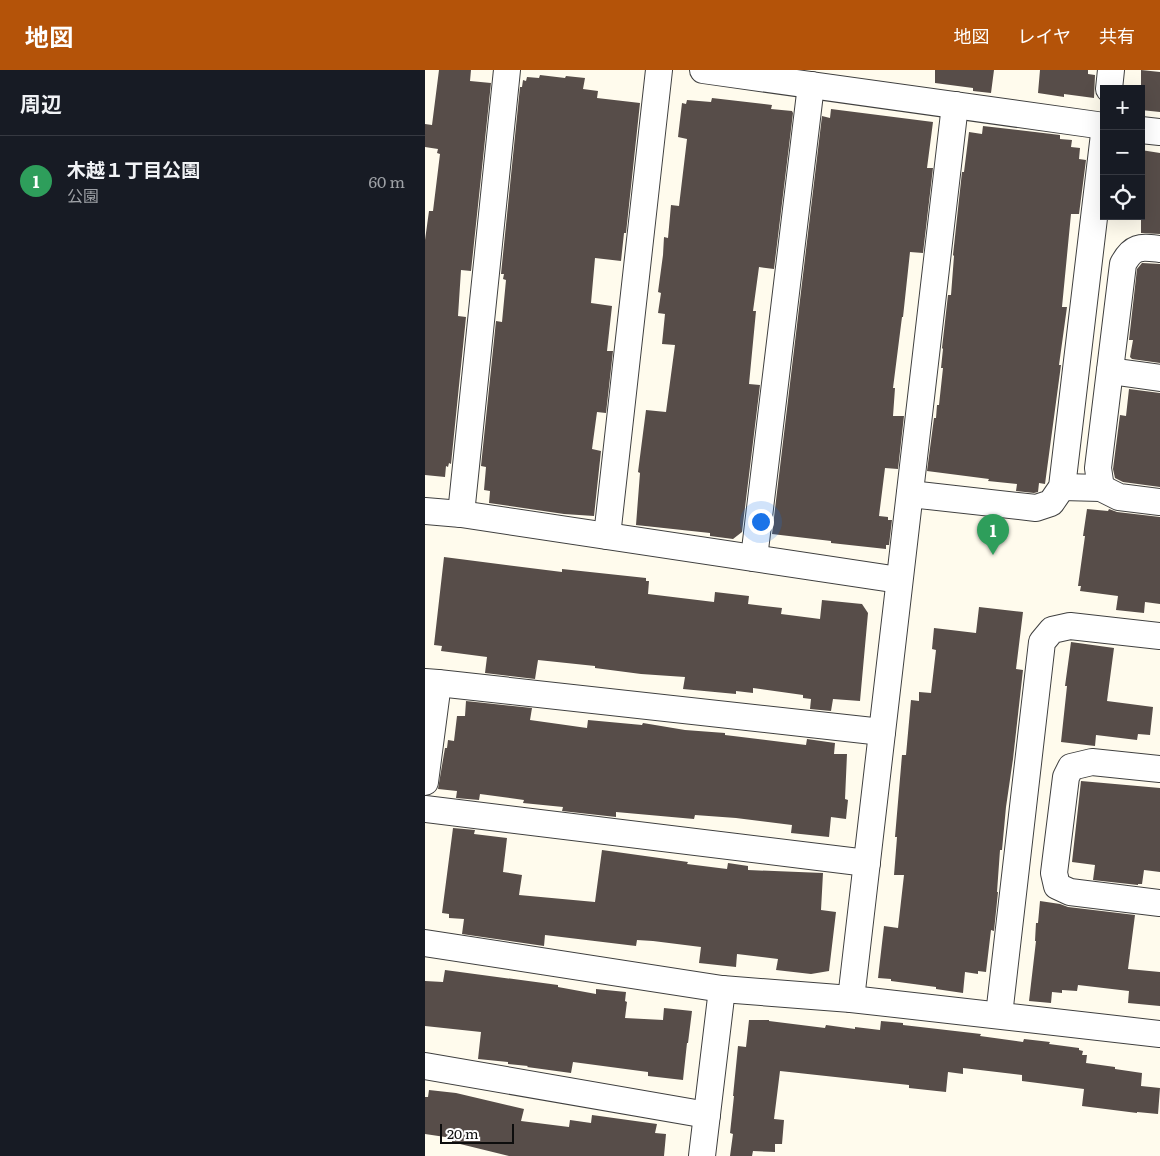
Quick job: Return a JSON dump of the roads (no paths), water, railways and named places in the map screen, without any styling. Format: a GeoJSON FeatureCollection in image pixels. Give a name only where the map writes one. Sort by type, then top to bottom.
{"type":"FeatureCollection","features":[{"type":"Feature","properties":{"kind":"street"},"geometry":{"type":"LineString","coordinates":[[461,514],[507,70]]}},
{"type":"Feature","properties":{"kind":"street"},"geometry":{"type":"LineString","coordinates":[[607,536],[659,70]]}},
{"type":"Feature","properties":{"kind":"street"},"geometry":{"type":"LineString","coordinates":[[703,70],[1100,125]]}},
{"type":"Feature","properties":{"kind":"street"},"geometry":{"type":"LineString","coordinates":[[1109,85],[1111,70]]}},
{"type":"Feature","properties":{"kind":"street"},"geometry":{"type":"LineString","coordinates":[[754,558],[811,85]]}},
{"type":"Feature","properties":{"kind":"street"},"geometry":{"type":"LineString","coordinates":[[851,999],[955,105]]}},
{"type":"Feature","properties":{"kind":"street"},"geometry":{"type":"LineString","coordinates":[[1145,130],[1160,132]]}},
{"type":"Feature","properties":{"kind":"street"},"geometry":{"type":"LineString","coordinates":[[910,494],[1036,508],[1051,503],[1062,487],[1100,168]]}},
{"type":"Feature","properties":{"kind":"street"},"geometry":{"type":"LineString","coordinates":[[1101,488],[1098,468],[1123,264],[1129,253],[1143,248],[1160,249]]}},
{"type":"Feature","properties":{"kind":"street"},"geometry":{"type":"LineString","coordinates":[[1110,371],[1160,378]]}},
{"type":"Feature","properties":{"kind":"street"},"geometry":{"type":"LineString","coordinates":[[1062,487],[1101,488],[1119,497],[1160,502]]}},
{"type":"Feature","properties":{"kind":"street"},"geometry":{"type":"LineString","coordinates":[[425,511],[461,514],[899,580]]}},
{"type":"Feature","properties":{"kind":"street"},"geometry":{"type":"LineString","coordinates":[[999,1015],[1042,642],[1053,630],[1070,626],[1160,636]]}},
{"type":"Feature","properties":{"kind":"street"},"geometry":{"type":"LineString","coordinates":[[425,782],[431,682],[882,732]]}},
{"type":"Feature","properties":{"kind":"street"},"geometry":{"type":"LineString","coordinates":[[1057,886],[1054,872],[1066,777],[1071,767],[1092,762],[1160,769]]}},
{"type":"Feature","properties":{"kind":"street"},"geometry":{"type":"LineString","coordinates":[[425,808],[867,863]]}},
{"type":"Feature","properties":{"kind":"street"},"geometry":{"type":"LineString","coordinates":[[1014,884],[1057,886],[1070,892],[1160,903]]}},
{"type":"Feature","properties":{"kind":"street"},"geometry":{"type":"LineString","coordinates":[[425,943],[722,989],[851,999],[1160,1034]]}},
{"type":"Feature","properties":{"kind":"street"},"geometry":{"type":"LineString","coordinates":[[702,1156],[722,989]]}},
{"type":"Feature","properties":{"kind":"street"},"geometry":{"type":"LineString","coordinates":[[425,1066],[707,1115]]}},
{"type":"Feature","properties":{"kind":"place","name":"木越１丁目公園"},"geometry":{"type":"Point","coordinates":[993,555]}}]}
